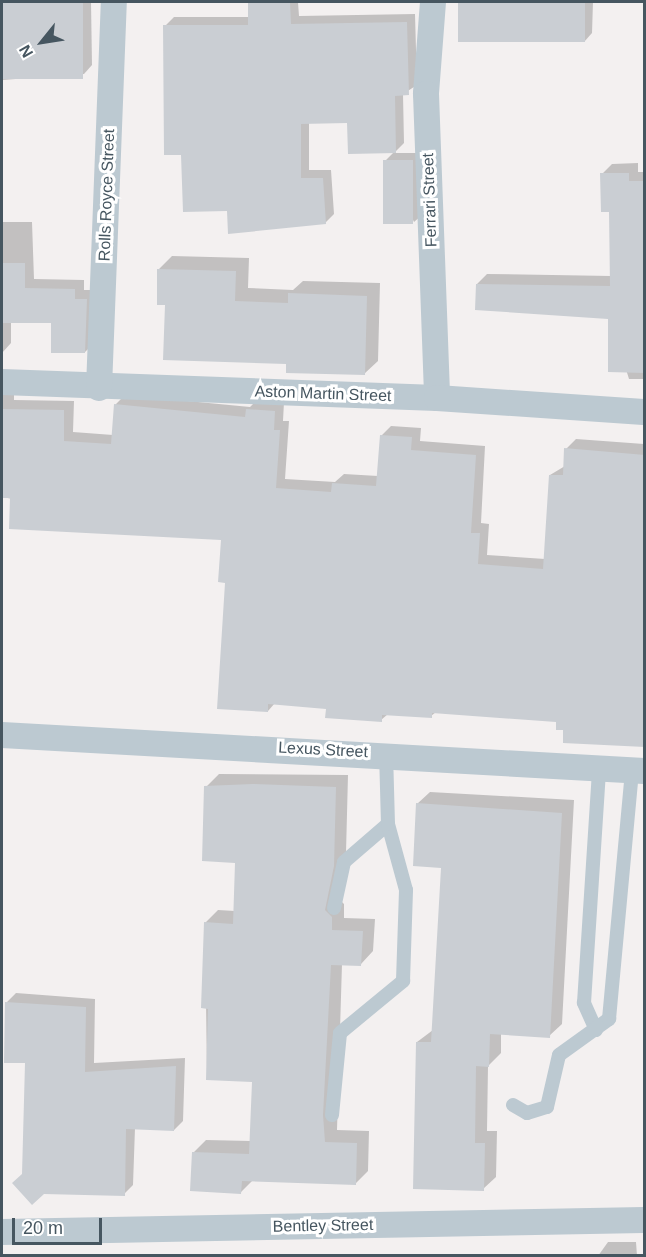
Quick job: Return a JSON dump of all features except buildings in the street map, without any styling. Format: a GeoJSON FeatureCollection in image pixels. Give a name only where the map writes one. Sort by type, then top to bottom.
{"type":"FeatureCollection","features":[{"type":"Feature","properties":{"kind":"street","name":"Rolls Royce Street"},"geometry":{"type":"LineString","coordinates":[[99,388],[114,2]]}},
{"type":"Feature","properties":{"kind":"street","name":"Ferrari Street"},"geometry":{"type":"LineString","coordinates":[[433,2],[426,94],[437,398]]}},
{"type":"Feature","properties":{"kind":"street","name":"Aston Martin Street"},"geometry":{"type":"LineString","coordinates":[[2,382],[99,388],[437,398],[645,412]]}},
{"type":"Feature","properties":{"kind":"street","name":"Lexus Street"},"geometry":{"type":"LineString","coordinates":[[2,735],[386,752],[638,771]]}},
{"type":"Feature","properties":{"kind":"street","name":"Bentley Street"},"geometry":{"type":"LineString","coordinates":[[2,1232],[645,1220]]}},
{"type":"Feature","properties":{"kind":"lane"},"geometry":{"type":"LineString","coordinates":[[332,1115],[340,1034],[403,981],[406,890],[388,824],[386,752]]}},
{"type":"Feature","properties":{"kind":"lane"},"geometry":{"type":"LineString","coordinates":[[596,1030],[584,1003],[599,768]]}},
{"type":"Feature","properties":{"kind":"lane"},"geometry":{"type":"LineString","coordinates":[[513,1105],[527,1113],[547,1107],[559,1055],[609,1019],[615,1002],[619,888],[638,771]]}},
{"type":"Feature","properties":{"kind":"lane"},"geometry":{"type":"LineString","coordinates":[[334,908],[344,862],[388,824]]}}]}
